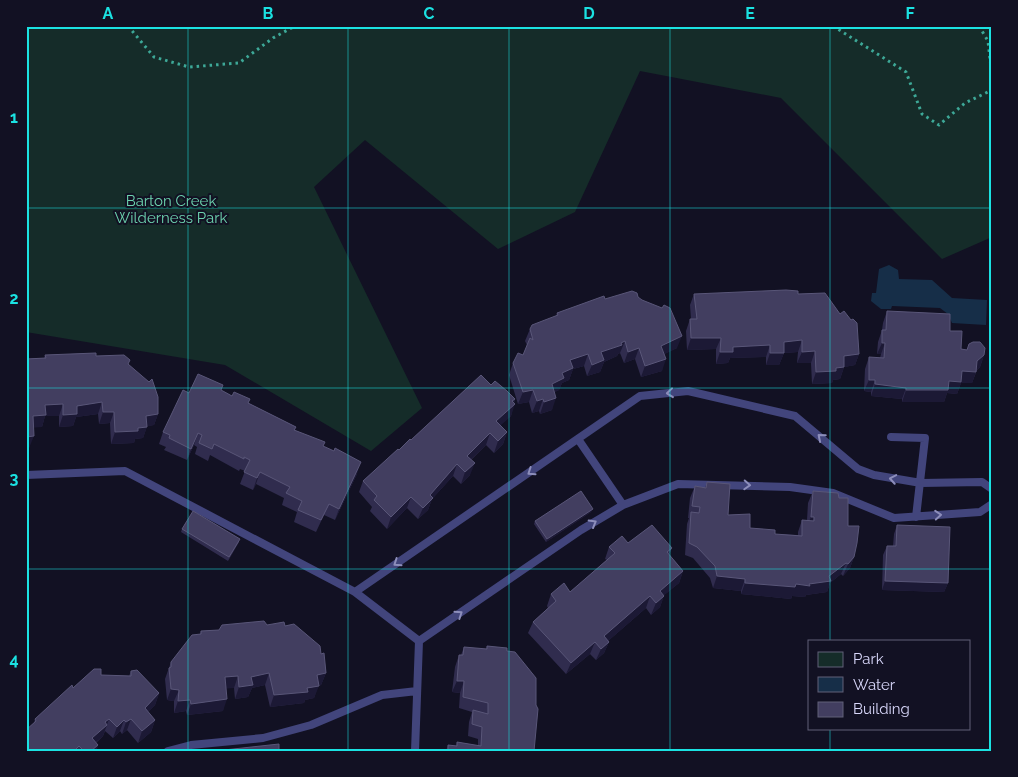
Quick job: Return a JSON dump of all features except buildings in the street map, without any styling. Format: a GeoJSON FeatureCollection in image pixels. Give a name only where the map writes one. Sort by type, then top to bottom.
{"type":"FeatureCollection","features":[{"type":"Feature","properties":{"kind":"lane"},"geometry":{"type":"LineString","coordinates":[[355,592],[640,396],[688,391],[795,416],[858,469],[874,475],[921,483],[982,482],[992,489]]}},
{"type":"Feature","properties":{"kind":"lane"},"geometry":{"type":"LineString","coordinates":[[892,437],[925,438],[916,517]]}},
{"type":"Feature","properties":{"kind":"lane"},"geometry":{"type":"LineString","coordinates":[[578,439],[623,505]]}},
{"type":"Feature","properties":{"kind":"lane"},"geometry":{"type":"LineString","coordinates":[[26,475],[125,471],[355,592],[419,641]]}},
{"type":"Feature","properties":{"kind":"lane"},"geometry":{"type":"LineString","coordinates":[[419,641],[581,530],[623,505],[678,484],[736,484],[834,493],[894,518],[980,512],[992,504]]}},
{"type":"Feature","properties":{"kind":"lane"},"geometry":{"type":"LineString","coordinates":[[414,751],[419,641]]}},
{"type":"Feature","properties":{"kind":"lane"},"geometry":{"type":"LineString","coordinates":[[168,751],[191,745],[263,738],[311,725],[382,695],[417,691]]}},
{"type":"Feature","properties":{"kind":"path"},"geometry":{"type":"LineString","coordinates":[[128,26],[154,57],[189,67],[240,63],[273,38],[295,26]]}},
{"type":"Feature","properties":{"kind":"path"},"geometry":{"type":"LineString","coordinates":[[833,26],[906,72],[922,114],[939,126],[965,103],[992,90]]}},
{"type":"Feature","properties":{"kind":"path"},"geometry":{"type":"LineString","coordinates":[[979,26],[988,42],[992,77]]}},
{"type":"Feature","properties":{"kind":"green space","name":"Barton Creek Wilderness Park"},"geometry":{"type":"Polygon","coordinates":[[[26,26],[992,26],[992,237],[942,259],[781,98],[640,71],[575,212],[498,249],[365,140],[314,187],[422,408],[371,451],[225,365],[26,332],[26,26]]]}},
{"type":"Feature","properties":{"kind":"water"},"geometry":{"type":"Polygon","coordinates":[[[889,265],[898,270],[899,279],[932,280],[952,298],[987,300],[986,325],[952,323],[948,314],[940,308],[892,306],[891,309],[881,309],[871,301],[872,293],[876,293],[879,269],[889,265]]]}}]}
